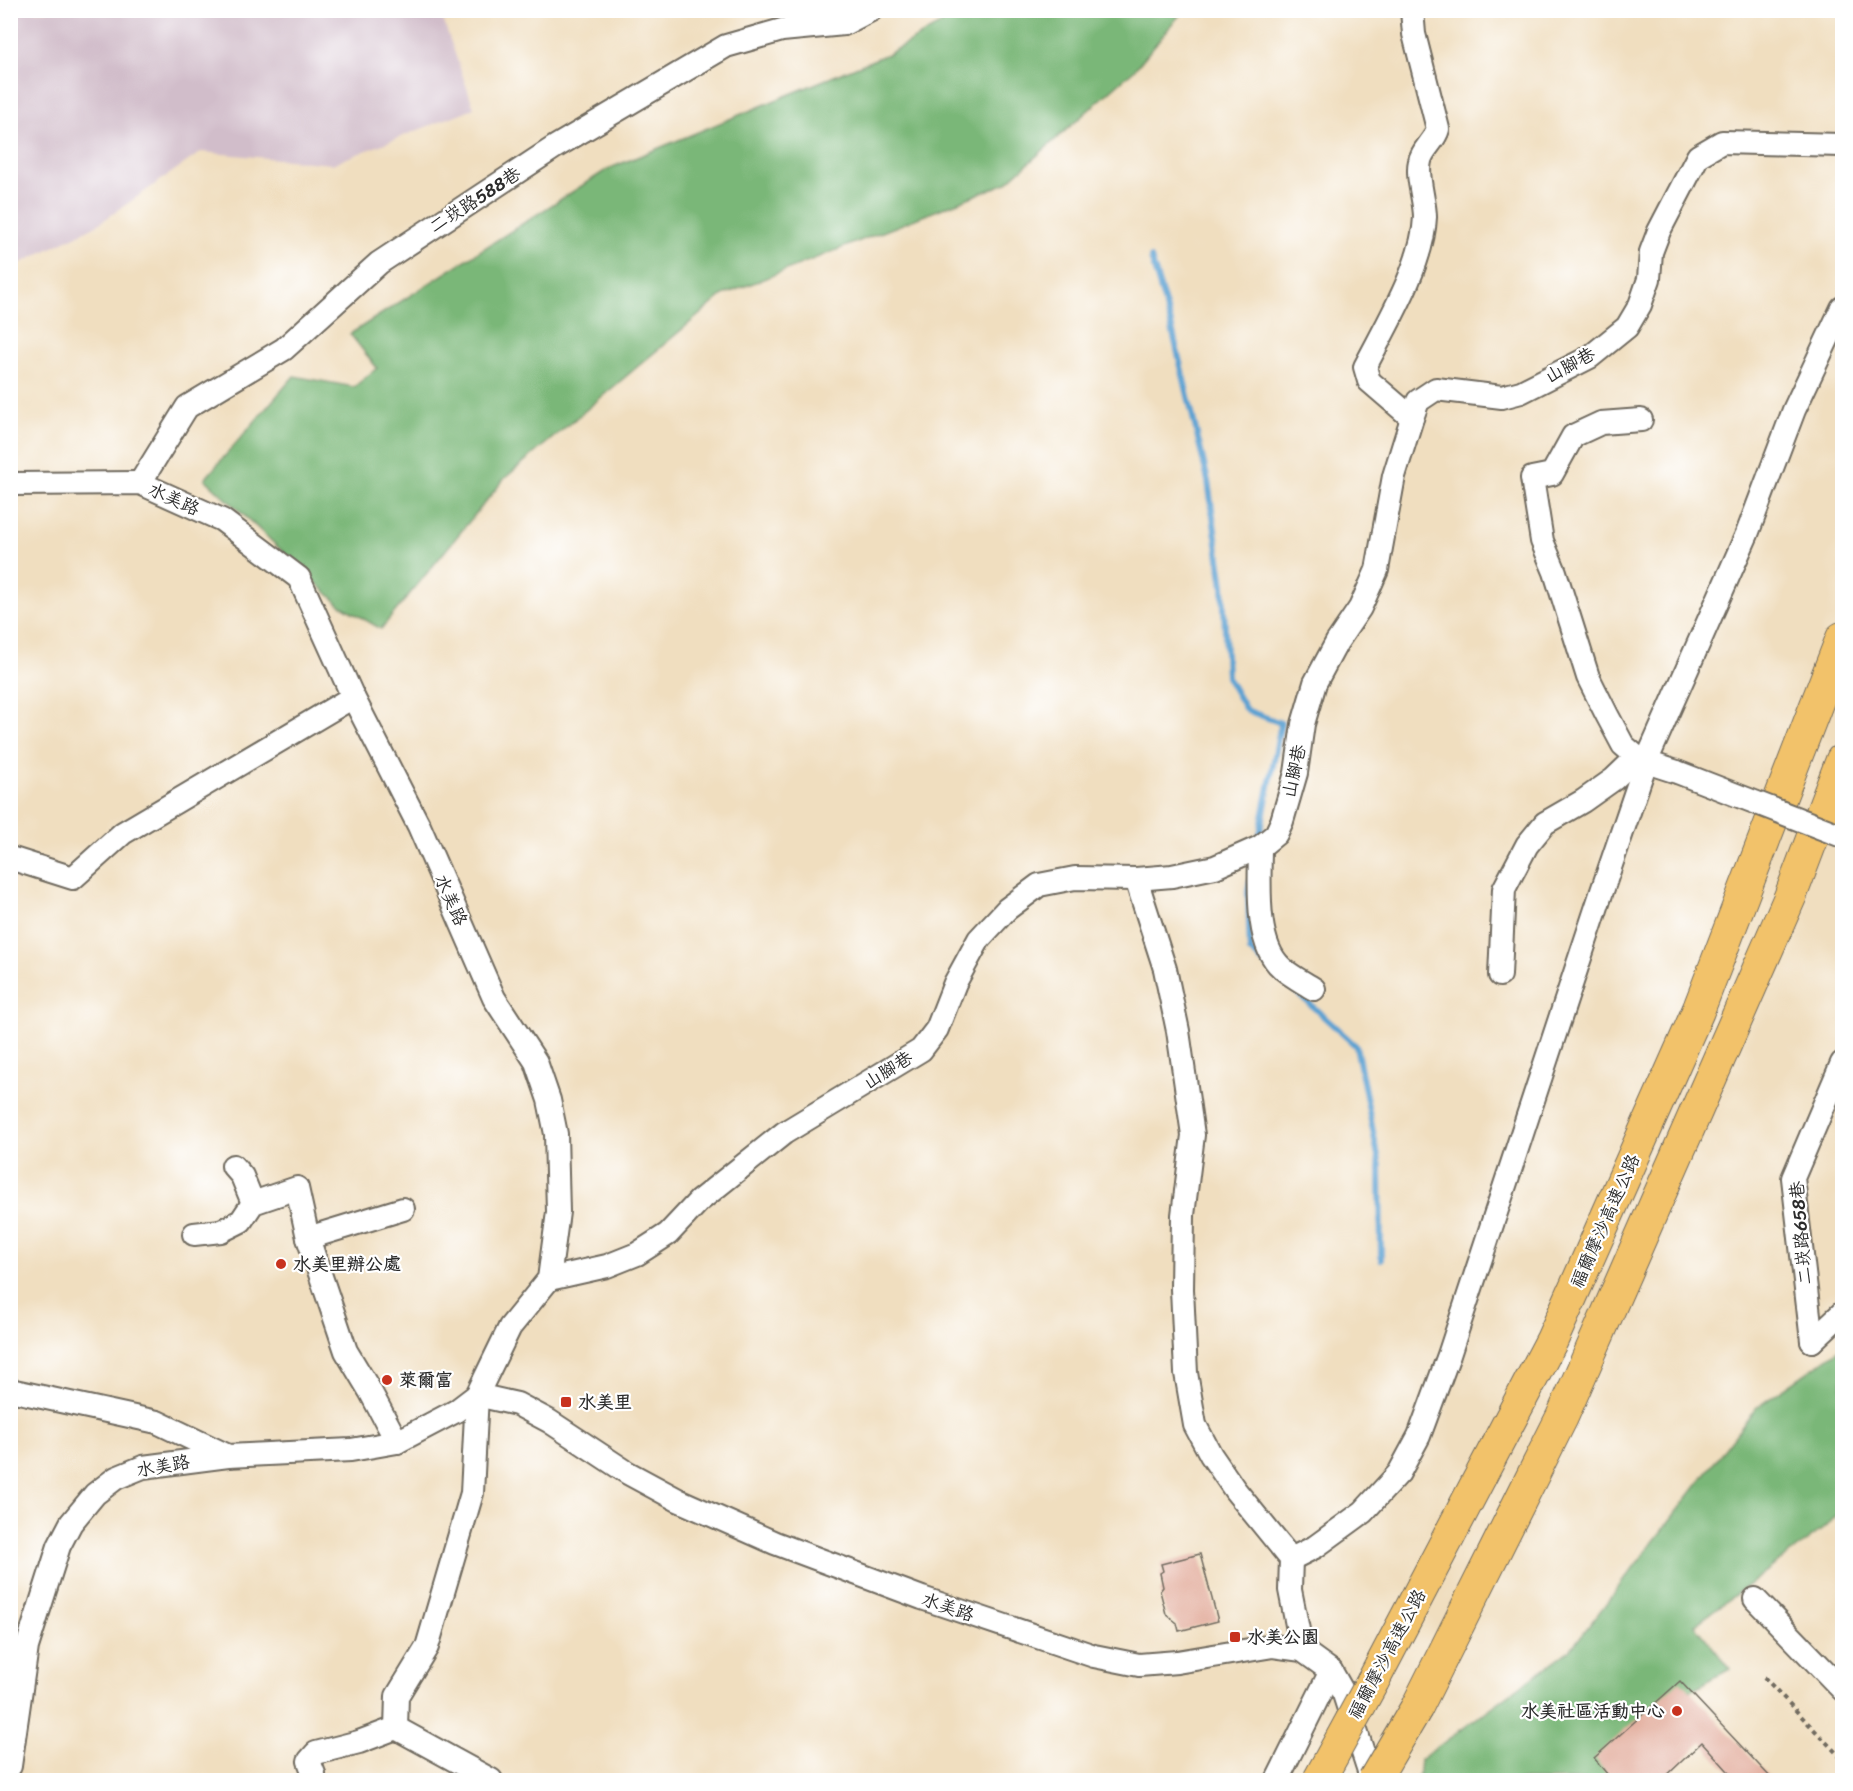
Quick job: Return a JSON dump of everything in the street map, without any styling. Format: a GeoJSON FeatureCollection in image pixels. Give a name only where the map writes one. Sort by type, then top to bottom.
{"type":"FeatureCollection","features":[{"type":"Feature","properties":{"kind":"highway","name":"福爾摩沙高速公路"},"geometry":{"type":"LineString","coordinates":[[1319,1780],[1552,1340],[1698,1011],[1842,638]]}},
{"type":"Feature","properties":{"kind":"highway"},"geometry":{"type":"LineString","coordinates":[[1375,1780],[1417,1707],[1562,1417],[1790,897],[1842,760]]}},
{"type":"Feature","properties":{"kind":"street","name":"二崁路588巷"},"geometry":{"type":"LineString","coordinates":[[140,483],[186,407],[284,349],[379,263],[555,147],[726,46],[782,30],[844,24],[872,10]]}},
{"type":"Feature","properties":{"kind":"street"},"geometry":{"type":"LineString","coordinates":[[1412,10],[1414,34],[1438,129],[1420,161],[1425,216],[1421,246],[1365,367],[1370,381],[1412,418]]}},
{"type":"Feature","properties":{"kind":"street","name":"山腳巷"},"geometry":{"type":"LineString","coordinates":[[549,1279],[607,1266],[637,1254],[668,1234],[699,1201],[784,1133],[921,1050],[937,1029],[955,983],[979,939],[1007,909],[1039,885],[1075,879],[1136,879],[1172,876],[1215,867],[1260,847],[1276,834],[1296,773],[1303,724],[1315,683],[1337,642],[1360,608],[1377,570],[1394,476],[1418,401],[1436,389],[1502,397],[1521,392],[1590,357],[1627,327],[1641,305],[1649,279],[1651,252],[1659,231],[1698,156],[1722,142],[1842,145]]}},
{"type":"Feature","properties":{"kind":"street"},"geometry":{"type":"LineString","coordinates":[[1291,1559],[1315,1547],[1363,1512],[1399,1473],[1419,1436],[1449,1355],[1602,891],[1642,760],[1747,534],[1794,410],[1842,308]]}},
{"type":"Feature","properties":{"kind":"street"},"geometry":{"type":"LineString","coordinates":[[1641,420],[1601,423],[1573,436],[1552,474],[1532,478],[1542,541],[1555,572],[1588,677],[1623,745],[1642,760],[1842,836]]}},
{"type":"Feature","properties":{"kind":"street"},"geometry":{"type":"LineString","coordinates":[[10,484],[140,483]]}},
{"type":"Feature","properties":{"kind":"street","name":"水美路"},"geometry":{"type":"LineString","coordinates":[[10,1766],[19,1651],[59,1546],[71,1523],[94,1494],[116,1478],[143,1467],[228,1456],[351,1450],[397,1442],[456,1411],[477,1395],[510,1327],[549,1279],[558,1212],[556,1134],[549,1100],[536,1062],[494,998],[418,826],[353,697],[299,578],[222,520],[140,483]]}},
{"type":"Feature","properties":{"kind":"street"},"geometry":{"type":"LineString","coordinates":[[10,858],[74,878],[123,833],[353,697]]}},
{"type":"Feature","properties":{"kind":"street"},"geometry":{"type":"LineString","coordinates":[[1500,975],[1504,889],[1527,845],[1545,823],[1583,801],[1642,760]]}},
{"type":"Feature","properties":{"kind":"street"},"geometry":{"type":"LineString","coordinates":[[1260,847],[1263,929],[1268,951],[1281,968],[1314,989]]}},
{"type":"Feature","properties":{"kind":"street"},"geometry":{"type":"LineString","coordinates":[[1136,879],[1165,969],[1178,1031],[1193,1135],[1183,1215],[1182,1289],[1186,1373],[1196,1425],[1211,1455],[1235,1490],[1291,1559],[1290,1590],[1302,1650]]}},
{"type":"Feature","properties":{"kind":"street","name":"二崁路658巷"},"geometry":{"type":"LineString","coordinates":[[1842,1063],[1793,1178],[1812,1341],[1842,1314]]}},
{"type":"Feature","properties":{"kind":"street"},"geometry":{"type":"LineString","coordinates":[[233,1166],[242,1176],[253,1203]]}},
{"type":"Feature","properties":{"kind":"street"},"geometry":{"type":"LineString","coordinates":[[194,1234],[221,1231],[241,1221],[253,1203],[297,1188],[308,1238],[346,1351],[397,1442]]}},
{"type":"Feature","properties":{"kind":"street"},"geometry":{"type":"LineString","coordinates":[[308,1238],[403,1209]]}},
{"type":"Feature","properties":{"kind":"street"},"geometry":{"type":"LineString","coordinates":[[10,1390],[157,1422],[228,1456]]}},
{"type":"Feature","properties":{"kind":"street"},"geometry":{"type":"LineString","coordinates":[[396,1728],[397,1696],[427,1647],[472,1493],[477,1395]]}},
{"type":"Feature","properties":{"kind":"street","name":"水美路"},"geometry":{"type":"LineString","coordinates":[[477,1395],[517,1404],[549,1421],[628,1473],[668,1495],[775,1543],[922,1598],[1094,1656],[1139,1665],[1177,1662],[1273,1646],[1302,1650],[1331,1671],[1344,1694],[1370,1774],[1375,1780]]}},
{"type":"Feature","properties":{"kind":"street"},"geometry":{"type":"LineString","coordinates":[[1755,1599],[1842,1689]]}},
{"type":"Feature","properties":{"kind":"street"},"geometry":{"type":"LineString","coordinates":[[1277,1780],[1331,1671]]}},
{"type":"Feature","properties":{"kind":"street"},"geometry":{"type":"LineString","coordinates":[[313,1780],[314,1774],[309,1761],[316,1753],[359,1742],[396,1728],[491,1780]]}},
{"type":"Feature","properties":{"kind":"path"},"geometry":{"type":"LineString","coordinates":[[1764,1677],[1842,1759]]}},
{"type":"Feature","properties":{"kind":"shaded area"},"geometry":{"type":"Polygon","coordinates":[[[10,11],[440,11],[474,108],[332,164],[201,152],[97,225],[11,268],[10,11]]]}},
{"type":"Feature","properties":{"kind":"green space"},"geometry":{"type":"Polygon","coordinates":[[[964,11],[1183,11],[1135,69],[1006,183],[723,295],[505,478],[381,629],[340,605],[205,479],[294,376],[354,387],[377,368],[350,334],[608,169],[890,53],[964,11]]]}},
{"type":"Feature","properties":{"kind":"green space"},"geometry":{"type":"Polygon","coordinates":[[[1842,1348],[1842,1510],[1824,1528],[1695,1625],[1730,1669],[1671,1701],[1642,1776],[1637,1780],[1418,1780],[1420,1760],[1571,1649],[1756,1408],[1842,1348]]]}},
{"type":"Feature","properties":{"kind":"building"},"geometry":{"type":"Polygon","coordinates":[[[1200,1554],[1218,1621],[1179,1631],[1177,1623],[1166,1614],[1160,1591],[1163,1587],[1161,1564],[1200,1554]]]}},
{"type":"Feature","properties":{"kind":"building","name":"水美社區活動中心"},"geometry":{"type":"Polygon","coordinates":[[[1680,1681],[1773,1780],[1736,1780],[1702,1742],[1662,1780],[1612,1780],[1594,1758],[1680,1681]]]}},
{"type":"Feature","properties":{"kind":"waterway"},"geometry":{"type":"LineString","coordinates":[[1151,258],[1170,320],[1208,481],[1223,586],[1227,677],[1246,710],[1281,723],[1259,839]]}},
{"type":"Feature","properties":{"kind":"waterway"},"geometry":{"type":"LineString","coordinates":[[1250,881],[1248,892],[1250,951],[1269,967]]}},
{"type":"Feature","properties":{"kind":"waterway"},"geometry":{"type":"LineString","coordinates":[[1290,986],[1356,1046],[1380,1166],[1381,1259]]}},
{"type":"Feature","properties":{"kind":"place","name":"水美里辦公處"},"geometry":{"type":"Point","coordinates":[281,1264]}},
{"type":"Feature","properties":{"kind":"place","name":"萊爾富"},"geometry":{"type":"Point","coordinates":[387,1380]}},
{"type":"Feature","properties":{"kind":"place","name":"水美里"},"geometry":{"type":"Point","coordinates":[566,1402]}},
{"type":"Feature","properties":{"kind":"place","name":"水美公園"},"geometry":{"type":"Point","coordinates":[1235,1637]}},
{"type":"Feature","properties":{"kind":"place","name":"水美社區活動中心"},"geometry":{"type":"Point","coordinates":[1677,1711]}}]}
